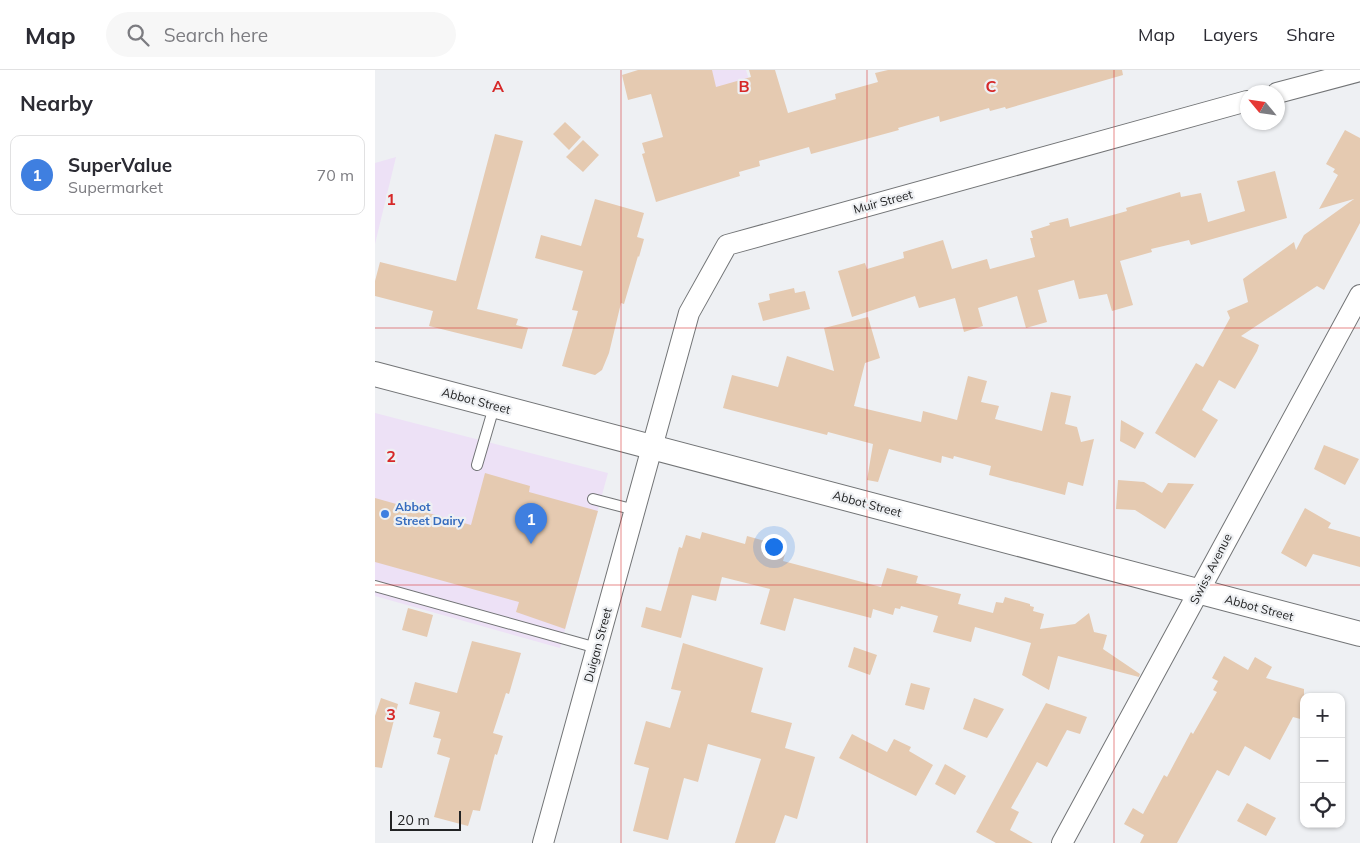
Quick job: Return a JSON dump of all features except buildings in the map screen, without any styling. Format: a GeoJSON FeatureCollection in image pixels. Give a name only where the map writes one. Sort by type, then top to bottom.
{"type":"FeatureCollection","features":[{"type":"Feature","properties":{"kind":"street"},"geometry":{"type":"LineString","coordinates":[[1285,88],[1305,77],[1360,71]]}},
{"type":"Feature","properties":{"kind":"street","name":"Muir Street"},"geometry":{"type":"LineString","coordinates":[[653,448],[689,313],[727,245],[1240,103]]}},
{"type":"Feature","properties":{"kind":"street","name":"Swiss Avenue"},"geometry":{"type":"LineString","coordinates":[[1062,843],[1360,295]]}},
{"type":"Feature","properties":{"kind":"street","name":"Abbot Street"},"geometry":{"type":"LineString","coordinates":[[375,374],[494,407],[1360,634]]}},
{"type":"Feature","properties":{"kind":"street","name":"Duigan Street"},"geometry":{"type":"LineString","coordinates":[[543,843],[653,448]]}},
{"type":"Feature","properties":{"kind":"lane"},"geometry":{"type":"LineString","coordinates":[[477,465],[494,407]]}},
{"type":"Feature","properties":{"kind":"lane"},"geometry":{"type":"LineString","coordinates":[[593,499],[635,510]]}},
{"type":"Feature","properties":{"kind":"lane"},"geometry":{"type":"LineString","coordinates":[[375,586],[597,648]]}},
{"type":"Feature","properties":{"kind":"shaded area"},"geometry":{"type":"Polygon","coordinates":[[[672,70],[746,70],[750,83],[718,91],[672,70]]]}},
{"type":"Feature","properties":{"kind":"shaded area"},"geometry":{"type":"Polygon","coordinates":[[[396,157],[375,244],[375,163],[396,157]]]}},
{"type":"Feature","properties":{"kind":"shaded area"},"geometry":{"type":"Polygon","coordinates":[[[375,413],[608,473],[560,648],[375,596],[375,413]]]}},
{"type":"Feature","properties":{"kind":"place","name":"Abbot Street Dairy"},"geometry":{"type":"Point","coordinates":[385,514]}},
{"type":"Feature","properties":{"kind":"place","name":"SuperValue"},"geometry":{"type":"Point","coordinates":[531,544]}}]}
